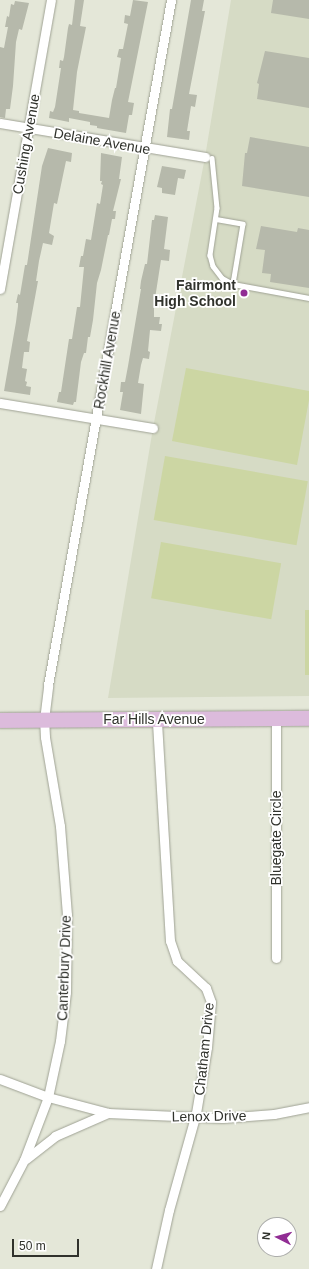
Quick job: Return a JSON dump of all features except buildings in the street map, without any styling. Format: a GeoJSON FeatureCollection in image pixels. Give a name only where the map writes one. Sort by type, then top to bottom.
{"type":"FeatureCollection","features":[{"type":"Feature","properties":{"kind":"main road","name":"Far Hills Avenue"},"geometry":{"type":"LineString","coordinates":[[0,720],[309,718]]}},
{"type":"Feature","properties":{"kind":"street","name":"Cushing Avenue"},"geometry":{"type":"LineString","coordinates":[[0,289],[51,0]]}},
{"type":"Feature","properties":{"kind":"street","name":"Rockhill Avenue"},"geometry":{"type":"LineString","coordinates":[[44,720],[48,685],[171,0]]}},
{"type":"Feature","properties":{"kind":"street","name":"Delaine Avenue"},"geometry":{"type":"LineString","coordinates":[[0,123],[144,148],[208,157]]}},
{"type":"Feature","properties":{"kind":"street"},"geometry":{"type":"LineString","coordinates":[[0,403],[153,428]]}},
{"type":"Feature","properties":{"kind":"street","name":"Bluegate Circle"},"geometry":{"type":"LineString","coordinates":[[276,718],[276,958]]}},
{"type":"Feature","properties":{"kind":"street","name":"Chatham Drive"},"geometry":{"type":"LineString","coordinates":[[156,1269],[169,1210],[194,1117],[203,1073],[211,1002],[206,988],[177,961],[170,941],[157,719]]}},
{"type":"Feature","properties":{"kind":"street","name":"Canterbury Drive"},"geometry":{"type":"LineString","coordinates":[[0,1206],[24,1160],[48,1097],[64,1018],[67,914],[60,826],[45,737],[44,720]]}},
{"type":"Feature","properties":{"kind":"street","name":"Lenox Drive"},"geometry":{"type":"LineString","coordinates":[[0,1079],[48,1097],[108,1113],[222,1118],[274,1114],[309,1107]]}},
{"type":"Feature","properties":{"kind":"street","name":"Lenox Drive"},"geometry":{"type":"LineString","coordinates":[[24,1160],[55,1136],[108,1113]]}},
{"type":"Feature","properties":{"kind":"lane"},"geometry":{"type":"LineString","coordinates":[[208,157],[217,208],[210,255],[213,266],[222,278],[233,284],[309,298]]}},
{"type":"Feature","properties":{"kind":"lane"},"geometry":{"type":"LineString","coordinates":[[216,219],[243,224],[233,284]]}},
{"type":"Feature","properties":{"kind":"shaded area","name":"Fairmont High School"},"geometry":{"type":"Polygon","coordinates":[[[231,0],[309,0],[309,696],[108,698],[153,428],[205,157],[231,0]]]}},
{"type":"Feature","properties":{"kind":"green space"},"geometry":{"type":"Polygon","coordinates":[[[186,368],[309,391],[309,400],[297,465],[172,441],[186,368]]]}},
{"type":"Feature","properties":{"kind":"green space"},"geometry":{"type":"Polygon","coordinates":[[[165,456],[308,481],[297,545],[154,520],[165,456]]]}},
{"type":"Feature","properties":{"kind":"green space"},"geometry":{"type":"Polygon","coordinates":[[[161,542],[281,563],[271,619],[151,598],[161,542]]]}},
{"type":"Feature","properties":{"kind":"green space"},"geometry":{"type":"Polygon","coordinates":[[[305,610],[309,610],[309,675],[305,675],[305,610]]]}},
{"type":"Feature","properties":{"kind":"place","name":"Fairmont High School"},"geometry":{"type":"Point","coordinates":[244,293]}}]}
